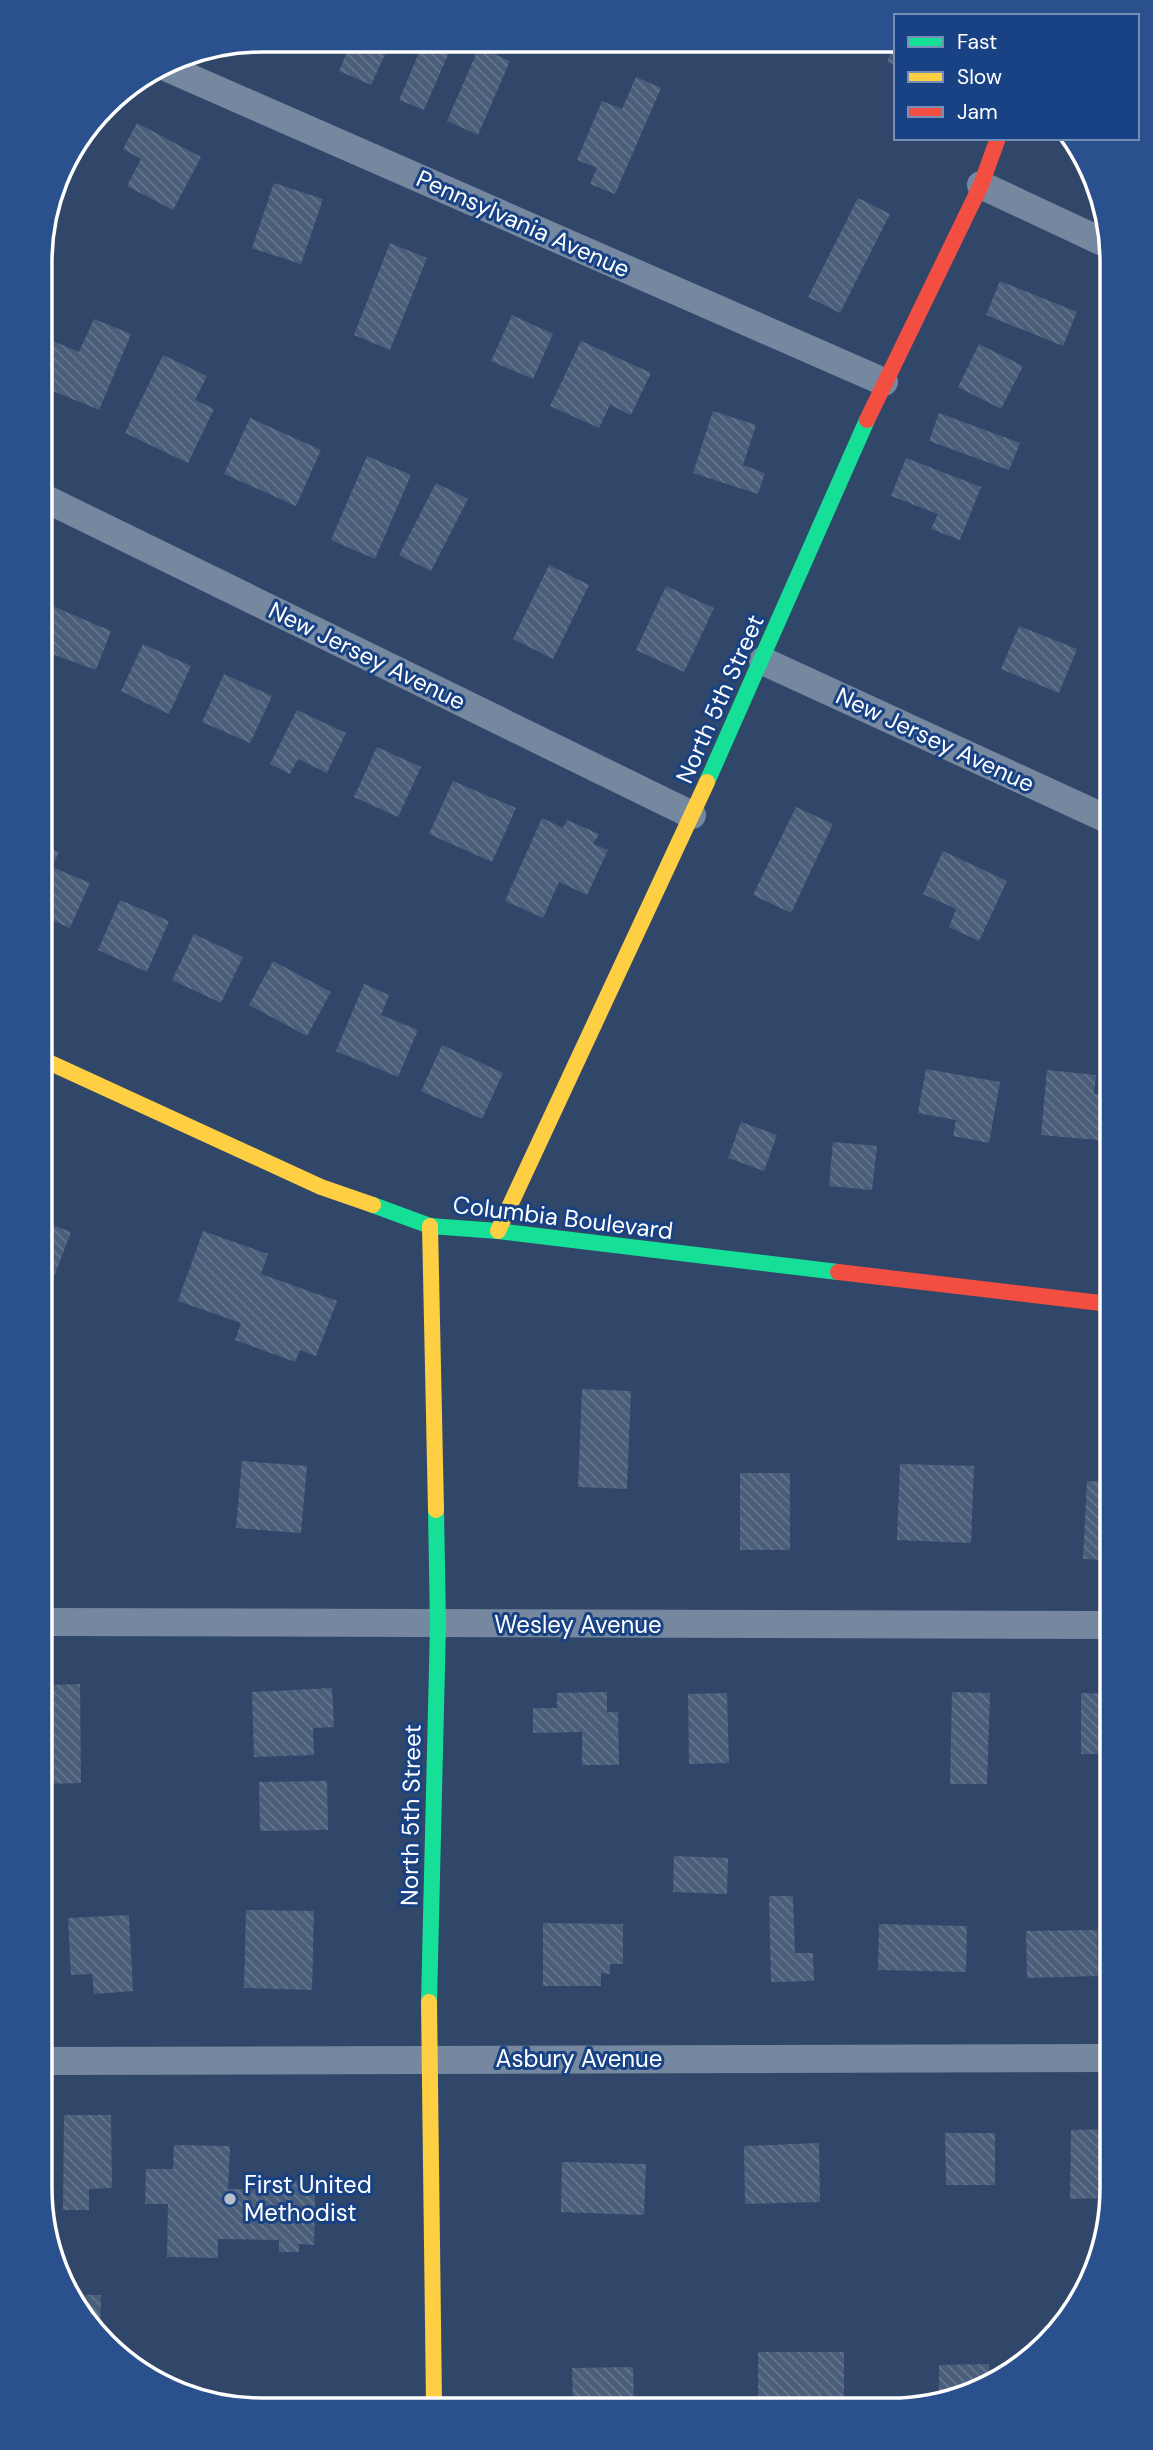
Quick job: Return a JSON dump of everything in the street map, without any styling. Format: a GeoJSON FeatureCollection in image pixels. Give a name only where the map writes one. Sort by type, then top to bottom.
{"type":"FeatureCollection","features":[{"type":"Feature","properties":{"kind":"street","name":"Pennsylvania Avenue"},"geometry":{"type":"LineString","coordinates":[[175,71],[884,382]]}},
{"type":"Feature","properties":{"kind":"street","name":"North 5th Street"},"geometry":{"type":"LineString","coordinates":[[498,1231],[692,815],[884,382],[981,185],[997,140]]}},
{"type":"Feature","properties":{"kind":"street"},"geometry":{"type":"LineString","coordinates":[[981,185],[1099,240]]}},
{"type":"Feature","properties":{"kind":"street","name":"New Jersey Avenue"},"geometry":{"type":"LineString","coordinates":[[53,502],[692,815]]}},
{"type":"Feature","properties":{"kind":"street","name":"New Jersey Avenue"},"geometry":{"type":"LineString","coordinates":[[762,661],[1100,816]]}},
{"type":"Feature","properties":{"kind":"street","name":"Columbia Boulevard"},"geometry":{"type":"LineString","coordinates":[[53,1064],[321,1186],[430,1226],[498,1231],[1100,1303]]}},
{"type":"Feature","properties":{"kind":"street","name":"North 5th Street"},"geometry":{"type":"LineString","coordinates":[[430,1226],[438,1625],[428,2059],[434,2398]]}},
{"type":"Feature","properties":{"kind":"street","name":"Wesley Avenue"},"geometry":{"type":"LineString","coordinates":[[53,1620],[438,1625],[1100,1625]]}},
{"type":"Feature","properties":{"kind":"street","name":"Asbury Avenue"},"geometry":{"type":"LineString","coordinates":[[53,2061],[1100,2058]]}},
{"type":"Feature","properties":{"kind":"building"},"geometry":{"type":"Polygon","coordinates":[[[347,53],[386,53],[371,85],[339,71],[347,53]]]}},
{"type":"Feature","properties":{"kind":"building"},"geometry":{"type":"Polygon","coordinates":[[[419,53],[449,53],[424,110],[399,100],[419,53]]]}},
{"type":"Feature","properties":{"kind":"building"},"geometry":{"type":"Polygon","coordinates":[[[476,53],[492,53],[510,61],[478,135],[447,121],[476,53]]]}},
{"type":"Feature","properties":{"kind":"building"},"geometry":{"type":"Polygon","coordinates":[[[891,53],[894,53],[894,64],[887,62],[891,53]]]}},
{"type":"Feature","properties":{"kind":"building"},"geometry":{"type":"Polygon","coordinates":[[[636,77],[661,88],[615,194],[590,184],[597,168],[577,160],[602,101],[622,109],[636,77]]]}},
{"type":"Feature","properties":{"kind":"building"},"geometry":{"type":"Polygon","coordinates":[[[137,123],[201,157],[173,210],[127,186],[141,159],[123,149],[137,123]]]}},
{"type":"Feature","properties":{"kind":"building"},"geometry":{"type":"Polygon","coordinates":[[[274,183],[323,199],[301,264],[252,248],[274,183]]]}},
{"type":"Feature","properties":{"kind":"building"},"geometry":{"type":"Polygon","coordinates":[[[858,198],[890,214],[840,313],[808,297],[858,198]]]}},
{"type":"Feature","properties":{"kind":"building"},"geometry":{"type":"Polygon","coordinates":[[[390,243],[427,258],[390,350],[354,335],[390,243]]]}},
{"type":"Feature","properties":{"kind":"building"},"geometry":{"type":"Polygon","coordinates":[[[1000,281],[1077,312],[1063,346],[986,315],[1000,281]]]}},
{"type":"Feature","properties":{"kind":"building"},"geometry":{"type":"Polygon","coordinates":[[[512,315],[553,334],[533,379],[491,361],[512,315]]]}},
{"type":"Feature","properties":{"kind":"building"},"geometry":{"type":"Polygon","coordinates":[[[94,319],[131,334],[99,410],[53,391],[53,341],[79,352],[94,319]]]}},
{"type":"Feature","properties":{"kind":"building"},"geometry":{"type":"Polygon","coordinates":[[[581,341],[651,373],[631,415],[610,405],[599,428],[550,406],[581,341]]]}},
{"type":"Feature","properties":{"kind":"building"},"geometry":{"type":"Polygon","coordinates":[[[979,344],[1023,366],[1001,409],[958,387],[979,344]]]}},
{"type":"Feature","properties":{"kind":"building"},"geometry":{"type":"Polygon","coordinates":[[[163,355],[207,376],[195,400],[214,409],[188,463],[125,433],[163,355]]]}},
{"type":"Feature","properties":{"kind":"building"},"geometry":{"type":"Polygon","coordinates":[[[713,411],[756,425],[743,465],[765,473],[758,494],[693,473],[713,411]]]}},
{"type":"Feature","properties":{"kind":"building"},"geometry":{"type":"Polygon","coordinates":[[[939,413],[1020,443],[1009,470],[929,441],[939,413]]]}},
{"type":"Feature","properties":{"kind":"building"},"geometry":{"type":"Polygon","coordinates":[[[250,418],[321,450],[296,506],[224,474],[250,418]]]}},
{"type":"Feature","properties":{"kind":"building"},"geometry":{"type":"Polygon","coordinates":[[[367,456],[411,475],[375,559],[331,540],[367,456]]]}},
{"type":"Feature","properties":{"kind":"building"},"geometry":{"type":"Polygon","coordinates":[[[906,458],[981,487],[960,540],[931,529],[938,514],[891,496],[906,458]]]}},
{"type":"Feature","properties":{"kind":"building"},"geometry":{"type":"Polygon","coordinates":[[[436,483],[468,499],[431,571],[399,555],[436,483]]]}},
{"type":"Feature","properties":{"kind":"building"},"geometry":{"type":"Polygon","coordinates":[[[549,565],[589,585],[553,659],[513,639],[549,565]]]}},
{"type":"Feature","properties":{"kind":"building"},"geometry":{"type":"Polygon","coordinates":[[[666,586],[714,608],[684,672],[636,650],[666,586]]]}},
{"type":"Feature","properties":{"kind":"building"},"geometry":{"type":"Polygon","coordinates":[[[53,606],[111,631],[96,670],[53,654],[53,606]]]}},
{"type":"Feature","properties":{"kind":"building"},"geometry":{"type":"Polygon","coordinates":[[[1019,626],[1077,649],[1059,693],[1001,669],[1019,626]]]}},
{"type":"Feature","properties":{"kind":"building"},"geometry":{"type":"Polygon","coordinates":[[[143,644],[191,666],[169,714],[121,691],[143,644]]]}},
{"type":"Feature","properties":{"kind":"building"},"geometry":{"type":"Polygon","coordinates":[[[224,674],[272,696],[250,743],[202,722],[224,674]]]}},
{"type":"Feature","properties":{"kind":"building"},"geometry":{"type":"Polygon","coordinates":[[[297,710],[346,733],[327,773],[298,759],[290,774],[270,764],[297,710]]]}},
{"type":"Feature","properties":{"kind":"building"},"geometry":{"type":"Polygon","coordinates":[[[377,747],[421,767],[398,817],[354,797],[377,747]]]}},
{"type":"Feature","properties":{"kind":"building"},"geometry":{"type":"Polygon","coordinates":[[[453,781],[516,808],[492,862],[429,834],[453,781]]]}},
{"type":"Feature","properties":{"kind":"building"},"geometry":{"type":"Polygon","coordinates":[[[796,807],[833,824],[791,913],[753,895],[796,807]]]}},
{"type":"Feature","properties":{"kind":"building"},"geometry":{"type":"Polygon","coordinates":[[[542,818],[563,828],[567,820],[599,834],[593,844],[608,850],[587,895],[559,882],[543,918],[505,901],[542,818]]]}},
{"type":"Feature","properties":{"kind":"building"},"geometry":{"type":"Polygon","coordinates":[[[53,850],[59,852],[53,865],[53,850]]]}},
{"type":"Feature","properties":{"kind":"building"},"geometry":{"type":"Polygon","coordinates":[[[943,851],[1007,881],[979,941],[949,927],[956,909],[923,894],[943,851]]]}},
{"type":"Feature","properties":{"kind":"building"},"geometry":{"type":"Polygon","coordinates":[[[53,867],[90,883],[70,928],[53,920],[53,867]]]}},
{"type":"Feature","properties":{"kind":"building"},"geometry":{"type":"Polygon","coordinates":[[[120,900],[169,921],[147,972],[98,950],[120,900]]]}},
{"type":"Feature","properties":{"kind":"building"},"geometry":{"type":"Polygon","coordinates":[[[194,934],[243,957],[221,1003],[172,980],[194,934]]]}},
{"type":"Feature","properties":{"kind":"building"},"geometry":{"type":"Polygon","coordinates":[[[273,961],[331,992],[307,1036],[249,1005],[273,961]]]}},
{"type":"Feature","properties":{"kind":"building"},"geometry":{"type":"Polygon","coordinates":[[[364,984],[389,995],[381,1015],[418,1030],[398,1077],[336,1051],[364,984]]]}},
{"type":"Feature","properties":{"kind":"building"},"geometry":{"type":"Polygon","coordinates":[[[442,1045],[503,1073],[482,1119],[421,1091],[442,1045]]]}},
{"type":"Feature","properties":{"kind":"building"},"geometry":{"type":"Polygon","coordinates":[[[926,1069],[1000,1082],[989,1143],[953,1136],[956,1120],[918,1113],[926,1069]]]}},
{"type":"Feature","properties":{"kind":"building"},"geometry":{"type":"Polygon","coordinates":[[[1047,1070],[1096,1075],[1094,1094],[1100,1094],[1100,1140],[1041,1135],[1047,1070]]]}},
{"type":"Feature","properties":{"kind":"building"},"geometry":{"type":"Polygon","coordinates":[[[741,1122],[777,1135],[764,1171],[728,1158],[741,1122]]]}},
{"type":"Feature","properties":{"kind":"building"},"geometry":{"type":"Polygon","coordinates":[[[833,1142],[877,1146],[872,1190],[829,1186],[833,1142]]]}},
{"type":"Feature","properties":{"kind":"building"},"geometry":{"type":"Polygon","coordinates":[[[53,1225],[71,1232],[53,1279],[53,1225]]]}},
{"type":"Feature","properties":{"kind":"building"},"geometry":{"type":"Polygon","coordinates":[[[203,1231],[268,1254],[261,1274],[337,1301],[316,1356],[300,1350],[295,1362],[235,1340],[241,1323],[178,1301],[203,1231]]]}},
{"type":"Feature","properties":{"kind":"building"},"geometry":{"type":"Polygon","coordinates":[[[582,1389],[631,1391],[627,1489],[578,1487],[582,1389]]]}},
{"type":"Feature","properties":{"kind":"building"},"geometry":{"type":"Polygon","coordinates":[[[242,1461],[307,1466],[301,1533],[236,1528],[242,1461]]]}},
{"type":"Feature","properties":{"kind":"building"},"geometry":{"type":"Polygon","coordinates":[[[900,1464],[974,1466],[971,1543],[897,1540],[900,1464]]]}},
{"type":"Feature","properties":{"kind":"building"},"geometry":{"type":"Polygon","coordinates":[[[740,1473],[790,1473],[790,1550],[740,1550],[740,1473]]]}},
{"type":"Feature","properties":{"kind":"building"},"geometry":{"type":"Polygon","coordinates":[[[1087,1481],[1100,1482],[1100,1560],[1083,1559],[1087,1481]]]}},
{"type":"Feature","properties":{"kind":"building"},"geometry":{"type":"Polygon","coordinates":[[[80,1684],[81,1783],[53,1784],[53,1685],[80,1684]]]}},
{"type":"Feature","properties":{"kind":"building"},"geometry":{"type":"Polygon","coordinates":[[[332,1688],[334,1727],[313,1728],[314,1755],[254,1757],[252,1692],[332,1688]]]}},
{"type":"Feature","properties":{"kind":"building"},"geometry":{"type":"Polygon","coordinates":[[[607,1692],[607,1712],[618,1712],[619,1765],[582,1765],[582,1732],[533,1733],[533,1708],[557,1708],[557,1693],[607,1692]]]}},
{"type":"Feature","properties":{"kind":"building"},"geometry":{"type":"Polygon","coordinates":[[[952,1692],[990,1693],[987,1784],[950,1784],[952,1692]]]}},
{"type":"Feature","properties":{"kind":"building"},"geometry":{"type":"Polygon","coordinates":[[[727,1693],[729,1763],[689,1764],[688,1694],[727,1693]]]}},
{"type":"Feature","properties":{"kind":"building"},"geometry":{"type":"Polygon","coordinates":[[[1081,1693],[1100,1694],[1100,1754],[1081,1754],[1081,1693]]]}},
{"type":"Feature","properties":{"kind":"building"},"geometry":{"type":"Polygon","coordinates":[[[327,1781],[328,1830],[260,1831],[259,1782],[327,1781]]]}},
{"type":"Feature","properties":{"kind":"building"},"geometry":{"type":"Polygon","coordinates":[[[674,1856],[728,1858],[727,1894],[673,1892],[674,1856]]]}},
{"type":"Feature","properties":{"kind":"building"},"geometry":{"type":"Polygon","coordinates":[[[769,1896],[793,1896],[795,1953],[813,1953],[814,1981],[771,1982],[769,1896]]]}},
{"type":"Feature","properties":{"kind":"building"},"geometry":{"type":"Polygon","coordinates":[[[246,1910],[314,1911],[312,1990],[244,1988],[246,1910]]]}},
{"type":"Feature","properties":{"kind":"building"},"geometry":{"type":"Polygon","coordinates":[[[129,1915],[133,1991],[94,1994],[92,1974],[71,1975],[68,1918],[129,1915]]]}},
{"type":"Feature","properties":{"kind":"building"},"geometry":{"type":"Polygon","coordinates":[[[543,1923],[623,1924],[623,1964],[610,1964],[610,1974],[601,1973],[601,1986],[543,1986],[543,1923]]]}},
{"type":"Feature","properties":{"kind":"building"},"geometry":{"type":"Polygon","coordinates":[[[879,1924],[967,1926],[966,1972],[878,1970],[879,1924]]]}},
{"type":"Feature","properties":{"kind":"building"},"geometry":{"type":"Polygon","coordinates":[[[1097,1930],[1098,1976],[1027,1978],[1026,1931],[1097,1930]]]}},
{"type":"Feature","properties":{"kind":"building"},"geometry":{"type":"Polygon","coordinates":[[[64,2115],[111,2115],[112,2188],[89,2189],[89,2210],[63,2210],[64,2115]]]}},
{"type":"Feature","properties":{"kind":"building"},"geometry":{"type":"Polygon","coordinates":[[[1100,2129],[1100,2198],[1070,2199],[1071,2130],[1100,2129]]]}},
{"type":"Feature","properties":{"kind":"building"},"geometry":{"type":"Polygon","coordinates":[[[945,2133],[995,2133],[995,2185],[946,2185],[945,2133]]]}},
{"type":"Feature","properties":{"kind":"building"},"geometry":{"type":"Polygon","coordinates":[[[819,2143],[820,2202],[745,2204],[744,2146],[819,2143]]]}},
{"type":"Feature","properties":{"kind":"building","name":"First United Methodist"},"geometry":{"type":"Polygon","coordinates":[[[174,2145],[230,2146],[228,2189],[279,2190],[279,2181],[303,2181],[303,2194],[315,2194],[314,2245],[299,2244],[299,2252],[279,2252],[279,2240],[218,2239],[218,2258],[167,2257],[168,2204],[145,2204],[146,2169],[173,2169],[174,2145]]]}},
{"type":"Feature","properties":{"kind":"building"},"geometry":{"type":"Polygon","coordinates":[[[562,2162],[646,2164],[644,2215],[561,2212],[562,2162]]]}},
{"type":"Feature","properties":{"kind":"building"},"geometry":{"type":"Polygon","coordinates":[[[82,2295],[101,2295],[100,2320],[82,2295]]]}},
{"type":"Feature","properties":{"kind":"building"},"geometry":{"type":"Polygon","coordinates":[[[758,2352],[844,2352],[844,2398],[758,2398],[758,2352]]]}},
{"type":"Feature","properties":{"kind":"building"},"geometry":{"type":"Polygon","coordinates":[[[989,2364],[989,2372],[971,2382],[939,2391],[939,2365],[989,2364]]]}},
{"type":"Feature","properties":{"kind":"building"},"geometry":{"type":"Polygon","coordinates":[[[633,2367],[634,2398],[573,2398],[572,2368],[633,2367]]]}},
{"type":"Feature","properties":{"kind":"traffic: fast"},"geometry":{"type":"LineString","coordinates":[[707,782],[867,420]]}},
{"type":"Feature","properties":{"kind":"traffic: fast"},"geometry":{"type":"LineString","coordinates":[[373,1205],[430,1226],[498,1231],[838,1272]]}},
{"type":"Feature","properties":{"kind":"traffic: fast"},"geometry":{"type":"LineString","coordinates":[[429,2002],[438,1625],[436,1510]]}},
{"type":"Feature","properties":{"kind":"traffic: slow"},"geometry":{"type":"LineString","coordinates":[[498,1231],[707,782]]}},
{"type":"Feature","properties":{"kind":"traffic: slow"},"geometry":{"type":"LineString","coordinates":[[53,1064],[321,1187],[373,1205]]}},
{"type":"Feature","properties":{"kind":"traffic: slow"},"geometry":{"type":"LineString","coordinates":[[430,1226],[436,1510]]}},
{"type":"Feature","properties":{"kind":"traffic: slow"},"geometry":{"type":"LineString","coordinates":[[429,2002],[434,2398]]}},
{"type":"Feature","properties":{"kind":"traffic: jam"},"geometry":{"type":"LineString","coordinates":[[867,420],[981,185],[997,140]]}},
{"type":"Feature","properties":{"kind":"traffic: jam"},"geometry":{"type":"LineString","coordinates":[[838,1272],[1100,1303]]}},
{"type":"Feature","properties":{"kind":"place","name":"First United Methodist"},"geometry":{"type":"Point","coordinates":[230,2199]}}]}
